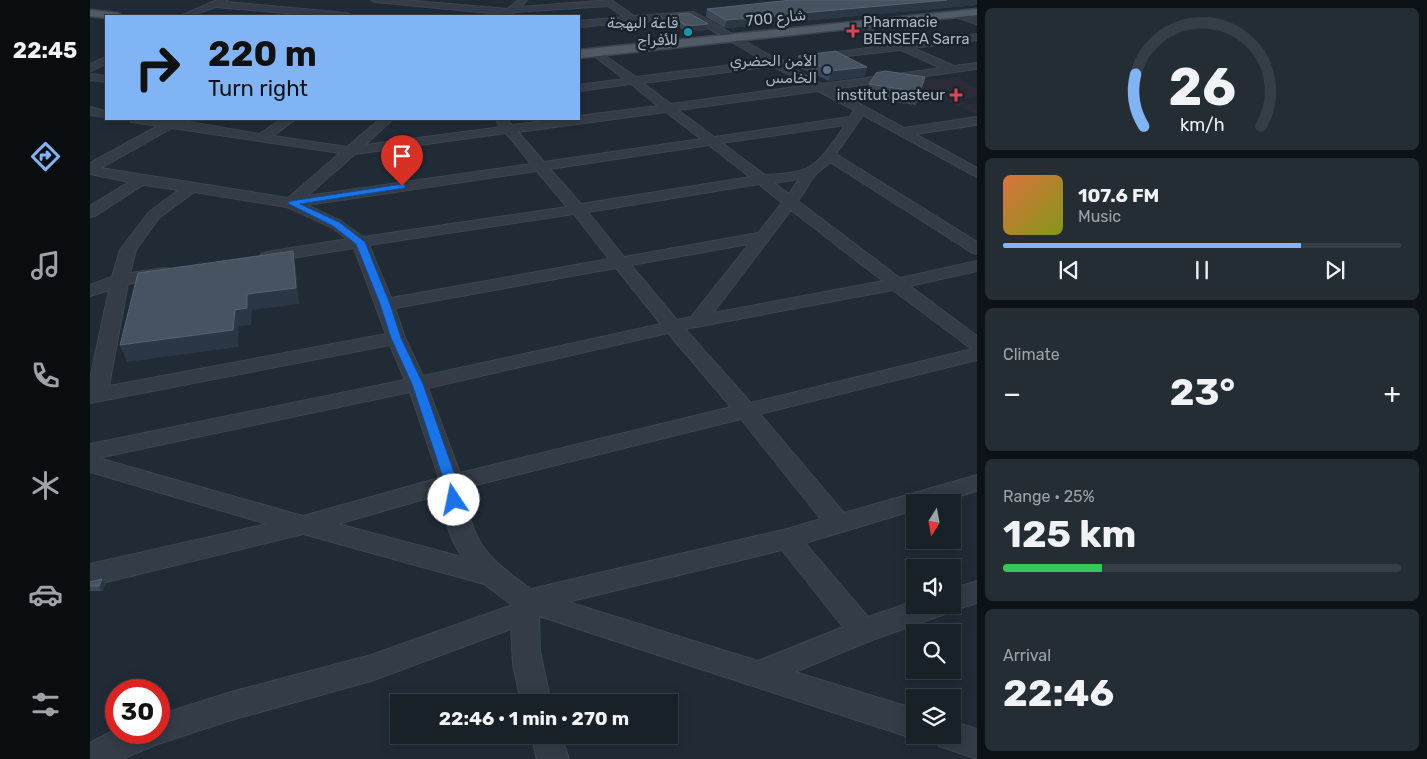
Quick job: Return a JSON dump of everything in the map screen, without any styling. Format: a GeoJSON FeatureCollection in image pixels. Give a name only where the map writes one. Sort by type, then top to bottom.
{"type":"FeatureCollection","features":[{"type":"Feature","properties":{"kind":"main road","name":"شارع 700"},"geometry":{"type":"LineString","coordinates":[[580,54],[977,12]]}},
{"type":"Feature","properties":{"kind":"main road"},"geometry":{"type":"LineString","coordinates":[[90,13],[109,15]]}},
{"type":"Feature","properties":{"kind":"street"},"geometry":{"type":"LineString","coordinates":[[187,15],[224,0]]}},
{"type":"Feature","properties":{"kind":"street"},"geometry":{"type":"LineString","coordinates":[[375,0],[512,13],[608,2],[632,19]]}},
{"type":"Feature","properties":{"kind":"street"},"geometry":{"type":"LineString","coordinates":[[455,7],[464,0]]}},
{"type":"Feature","properties":{"kind":"street"},"geometry":{"type":"LineString","coordinates":[[512,13],[524,0]]}},
{"type":"Feature","properties":{"kind":"street"},"geometry":{"type":"LineString","coordinates":[[215,4],[337,15]]}},
{"type":"Feature","properties":{"kind":"street"},"geometry":{"type":"LineString","coordinates":[[307,12],[323,4]]}},
{"type":"Feature","properties":{"kind":"street"},"geometry":{"type":"LineString","coordinates":[[678,5],[730,38],[824,88],[857,115],[902,132],[975,170]]}},
{"type":"Feature","properties":{"kind":"street"},"geometry":{"type":"LineString","coordinates":[[580,24],[710,12]]}},
{"type":"Feature","properties":{"kind":"street"},"geometry":{"type":"LineString","coordinates":[[956,14],[977,21]]}},
{"type":"Feature","properties":{"kind":"street"},"geometry":{"type":"LineString","coordinates":[[853,25],[899,47],[969,76]]}},
{"type":"Feature","properties":{"kind":"street"},"geometry":{"type":"LineString","coordinates":[[580,88],[977,37]]}},
{"type":"Feature","properties":{"kind":"street"},"geometry":{"type":"LineString","coordinates":[[597,53],[714,141],[760,179],[977,345]]}},
{"type":"Feature","properties":{"kind":"street"},"geometry":{"type":"LineString","coordinates":[[90,68],[105,60]]}},
{"type":"Feature","properties":{"kind":"street"},"geometry":{"type":"LineString","coordinates":[[580,117],[670,108],[977,66]]}},
{"type":"Feature","properties":{"kind":"street"},"geometry":{"type":"LineString","coordinates":[[90,76],[105,79]]}},
{"type":"Feature","properties":{"kind":"street"},"geometry":{"type":"LineString","coordinates":[[90,111],[105,114]]}},
{"type":"Feature","properties":{"kind":"street"},"geometry":{"type":"LineString","coordinates":[[291,203],[714,141],[857,115]]}},
{"type":"Feature","properties":{"kind":"street"},"geometry":{"type":"LineString","coordinates":[[697,322],[790,202],[810,173],[828,155],[857,115]]}},
{"type":"Feature","properties":{"kind":"street"},"geometry":{"type":"LineString","coordinates":[[148,120],[175,122],[260,138],[349,151],[505,124],[546,120]]}},
{"type":"Feature","properties":{"kind":"street"},"geometry":{"type":"LineString","coordinates":[[260,138],[288,120]]}},
{"type":"Feature","properties":{"kind":"street"},"geometry":{"type":"LineString","coordinates":[[291,203],[386,120]]}},
{"type":"Feature","properties":{"kind":"street"},"geometry":{"type":"LineString","coordinates":[[902,132],[977,121]]}},
{"type":"Feature","properties":{"kind":"street"},"geometry":{"type":"LineString","coordinates":[[90,170],[175,122]]}},
{"type":"Feature","properties":{"kind":"street"},"geometry":{"type":"LineString","coordinates":[[505,124],[838,523]]}},
{"type":"Feature","properties":{"kind":"street"},"geometry":{"type":"LineString","coordinates":[[828,155],[977,249]]}},
{"type":"Feature","properties":{"kind":"street"},"geometry":{"type":"LineString","coordinates":[[90,170],[141,180],[291,203],[336,224],[360,242],[385,304],[396,338],[417,384],[452,484],[456,518],[464,539],[476,557],[492,575],[526,606],[759,674],[906,721]]}},
{"type":"Feature","properties":{"kind":"street"},"geometry":{"type":"LineString","coordinates":[[254,259],[578,210],[760,179],[810,173]]}},
{"type":"Feature","properties":{"kind":"street"},"geometry":{"type":"LineString","coordinates":[[90,213],[141,180]]}},
{"type":"Feature","properties":{"kind":"street"},"geometry":{"type":"LineString","coordinates":[[191,188],[162,208],[144,227],[128,250],[94,395],[396,338]]}},
{"type":"Feature","properties":{"kind":"street"},"geometry":{"type":"LineString","coordinates":[[385,304],[762,237]]}},
{"type":"Feature","properties":{"kind":"street"},"geometry":{"type":"LineString","coordinates":[[90,452],[417,384],[673,327],[896,284],[977,266]]}},
{"type":"Feature","properties":{"kind":"street"},"geometry":{"type":"LineString","coordinates":[[90,291],[120,280],[177,271]]}},
{"type":"Feature","properties":{"kind":"street"},"geometry":{"type":"LineString","coordinates":[[90,575],[303,525],[452,484],[977,354]]}},
{"type":"Feature","properties":{"kind":"street"},"geometry":{"type":"LineString","coordinates":[[90,464],[303,525],[492,575]]}},
{"type":"Feature","properties":{"kind":"street"},"geometry":{"type":"LineString","coordinates":[[170,726],[232,706],[371,668],[526,606],[787,539],[977,483]]}},
{"type":"Feature","properties":{"kind":"street"},"geometry":{"type":"LineString","coordinates":[[787,539],[863,630]]}},
{"type":"Feature","properties":{"kind":"street"},"geometry":{"type":"LineString","coordinates":[[961,597],[977,592]]}},
{"type":"Feature","properties":{"kind":"street"},"geometry":{"type":"LineString","coordinates":[[526,606],[523,624],[524,650],[534,694]]}},
{"type":"Feature","properties":{"kind":"street"},"geometry":{"type":"LineString","coordinates":[[759,674],[863,630],[911,614]]}},
{"type":"Feature","properties":{"kind":"street"},"geometry":{"type":"LineString","coordinates":[[961,739],[977,744]]}},
{"type":"Feature","properties":{"kind":"street"},"geometry":{"type":"LineString","coordinates":[[92,759],[117,744]]}},
{"type":"Feature","properties":{"kind":"street"},"geometry":{"type":"LineString","coordinates":[[549,744],[553,759]]}},
{"type":"Feature","properties":{"kind":"shaded area","name":"institut pasteur"},"geometry":{"type":"Polygon","coordinates":[[[954,77],[977,88],[977,97],[960,100],[968,104],[977,103],[977,115],[909,83],[942,78],[951,80],[947,78],[954,77]]]}},
{"type":"Feature","properties":{"kind":"building"},"geometry":{"type":"Polygon","coordinates":[[[791,0],[947,0],[726,20],[707,9],[791,0]]]}},
{"type":"Feature","properties":{"kind":"building"},"geometry":{"type":"Polygon","coordinates":[[[689,13],[708,24],[686,26],[670,15],[689,13]]]}},
{"type":"Feature","properties":{"kind":"building"},"geometry":{"type":"Polygon","coordinates":[[[835,51],[867,67],[831,71],[798,56],[835,51]]]}},
{"type":"Feature","properties":{"kind":"building"},"geometry":{"type":"Polygon","coordinates":[[[885,71],[925,77],[920,92],[869,84],[876,73],[885,71]]]}},
{"type":"Feature","properties":{"kind":"building"},"geometry":{"type":"Polygon","coordinates":[[[293,251],[296,288],[247,294],[247,308],[235,310],[233,330],[120,345],[138,273],[293,251]]]}},
{"type":"Feature","properties":{"kind":"building"},"geometry":{"type":"Polygon","coordinates":[[[102,579],[99,586],[90,586],[90,582],[102,579]]]}},
{"type":"Feature","properties":{"kind":"place","name":"Pharmacie BENSEFA Sarra"},"geometry":{"type":"Point","coordinates":[853,31]}},
{"type":"Feature","properties":{"kind":"place","name":"قاعة البهجة للأفراح"},"geometry":{"type":"Point","coordinates":[688,32]}},
{"type":"Feature","properties":{"kind":"place","name":"الأمن الحضري الخامس"},"geometry":{"type":"Point","coordinates":[827,70]}},
{"type":"Feature","properties":{"kind":"place","name":"institut pasteur"},"geometry":{"type":"Point","coordinates":[956,95]}},
{"type":"Feature","properties":{"kind":"route"},"geometry":{"type":"LineString","coordinates":[[402,186],[291,203],[316,213],[336,224],[360,242],[385,304],[396,338],[417,384],[452,484],[454,500]]}}]}
